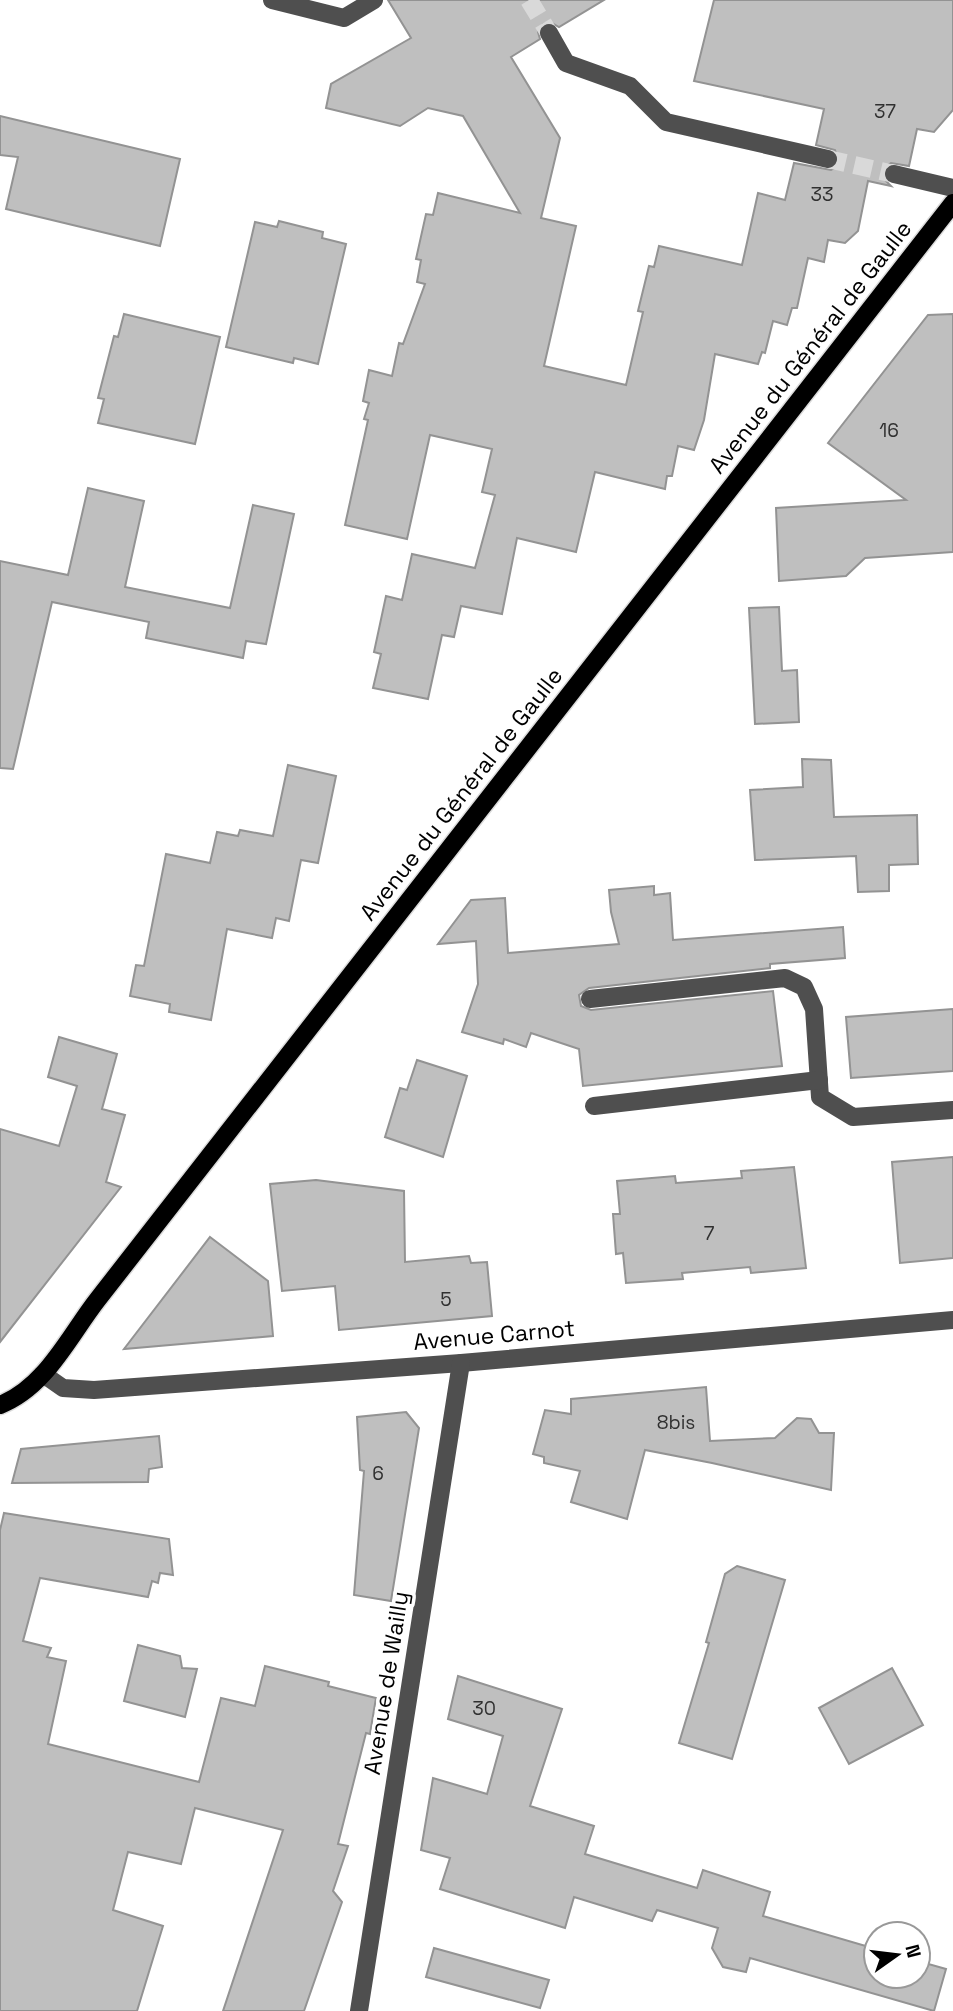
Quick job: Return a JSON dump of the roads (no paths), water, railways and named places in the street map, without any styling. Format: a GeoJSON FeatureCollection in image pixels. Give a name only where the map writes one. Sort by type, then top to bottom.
{"type":"FeatureCollection","features":[{"type":"Feature","properties":{"kind":"main road","name":"Avenue du Général de Gaulle"},"geometry":{"type":"LineString","coordinates":[[0,1405],[17,1397],[43,1374],[97,1299],[953,203]]}},
{"type":"Feature","properties":{"kind":"street"},"geometry":{"type":"LineString","coordinates":[[272,0],[344,18],[374,0]]}},
{"type":"Feature","properties":{"kind":"street"},"geometry":{"type":"LineString","coordinates":[[549,33],[566,63],[630,86],[666,122],[828,159]]}},
{"type":"Feature","properties":{"kind":"street"},"geometry":{"type":"LineString","coordinates":[[894,174],[953,188]]}},
{"type":"Feature","properties":{"kind":"street"},"geometry":{"type":"LineString","coordinates":[[590,999],[785,978],[804,987],[814,1009],[820,1097],[853,1117],[953,1110]]}},
{"type":"Feature","properties":{"kind":"street"},"geometry":{"type":"LineString","coordinates":[[594,1106],[819,1080]]}},
{"type":"Feature","properties":{"kind":"street","name":"Avenue Carnot"},"geometry":{"type":"LineString","coordinates":[[43,1374],[63,1388],[94,1390],[461,1363],[953,1320]]}},
{"type":"Feature","properties":{"kind":"street","name":"Avenue de Wailly"},"geometry":{"type":"LineString","coordinates":[[359,2011],[461,1363]]}},
{"type":"Feature","properties":{"kind":"tunnel"},"geometry":{"type":"LineString","coordinates":[[529,0],[549,33]]}},
{"type":"Feature","properties":{"kind":"tunnel"},"geometry":{"type":"LineString","coordinates":[[828,159],[894,174]]}}]}
